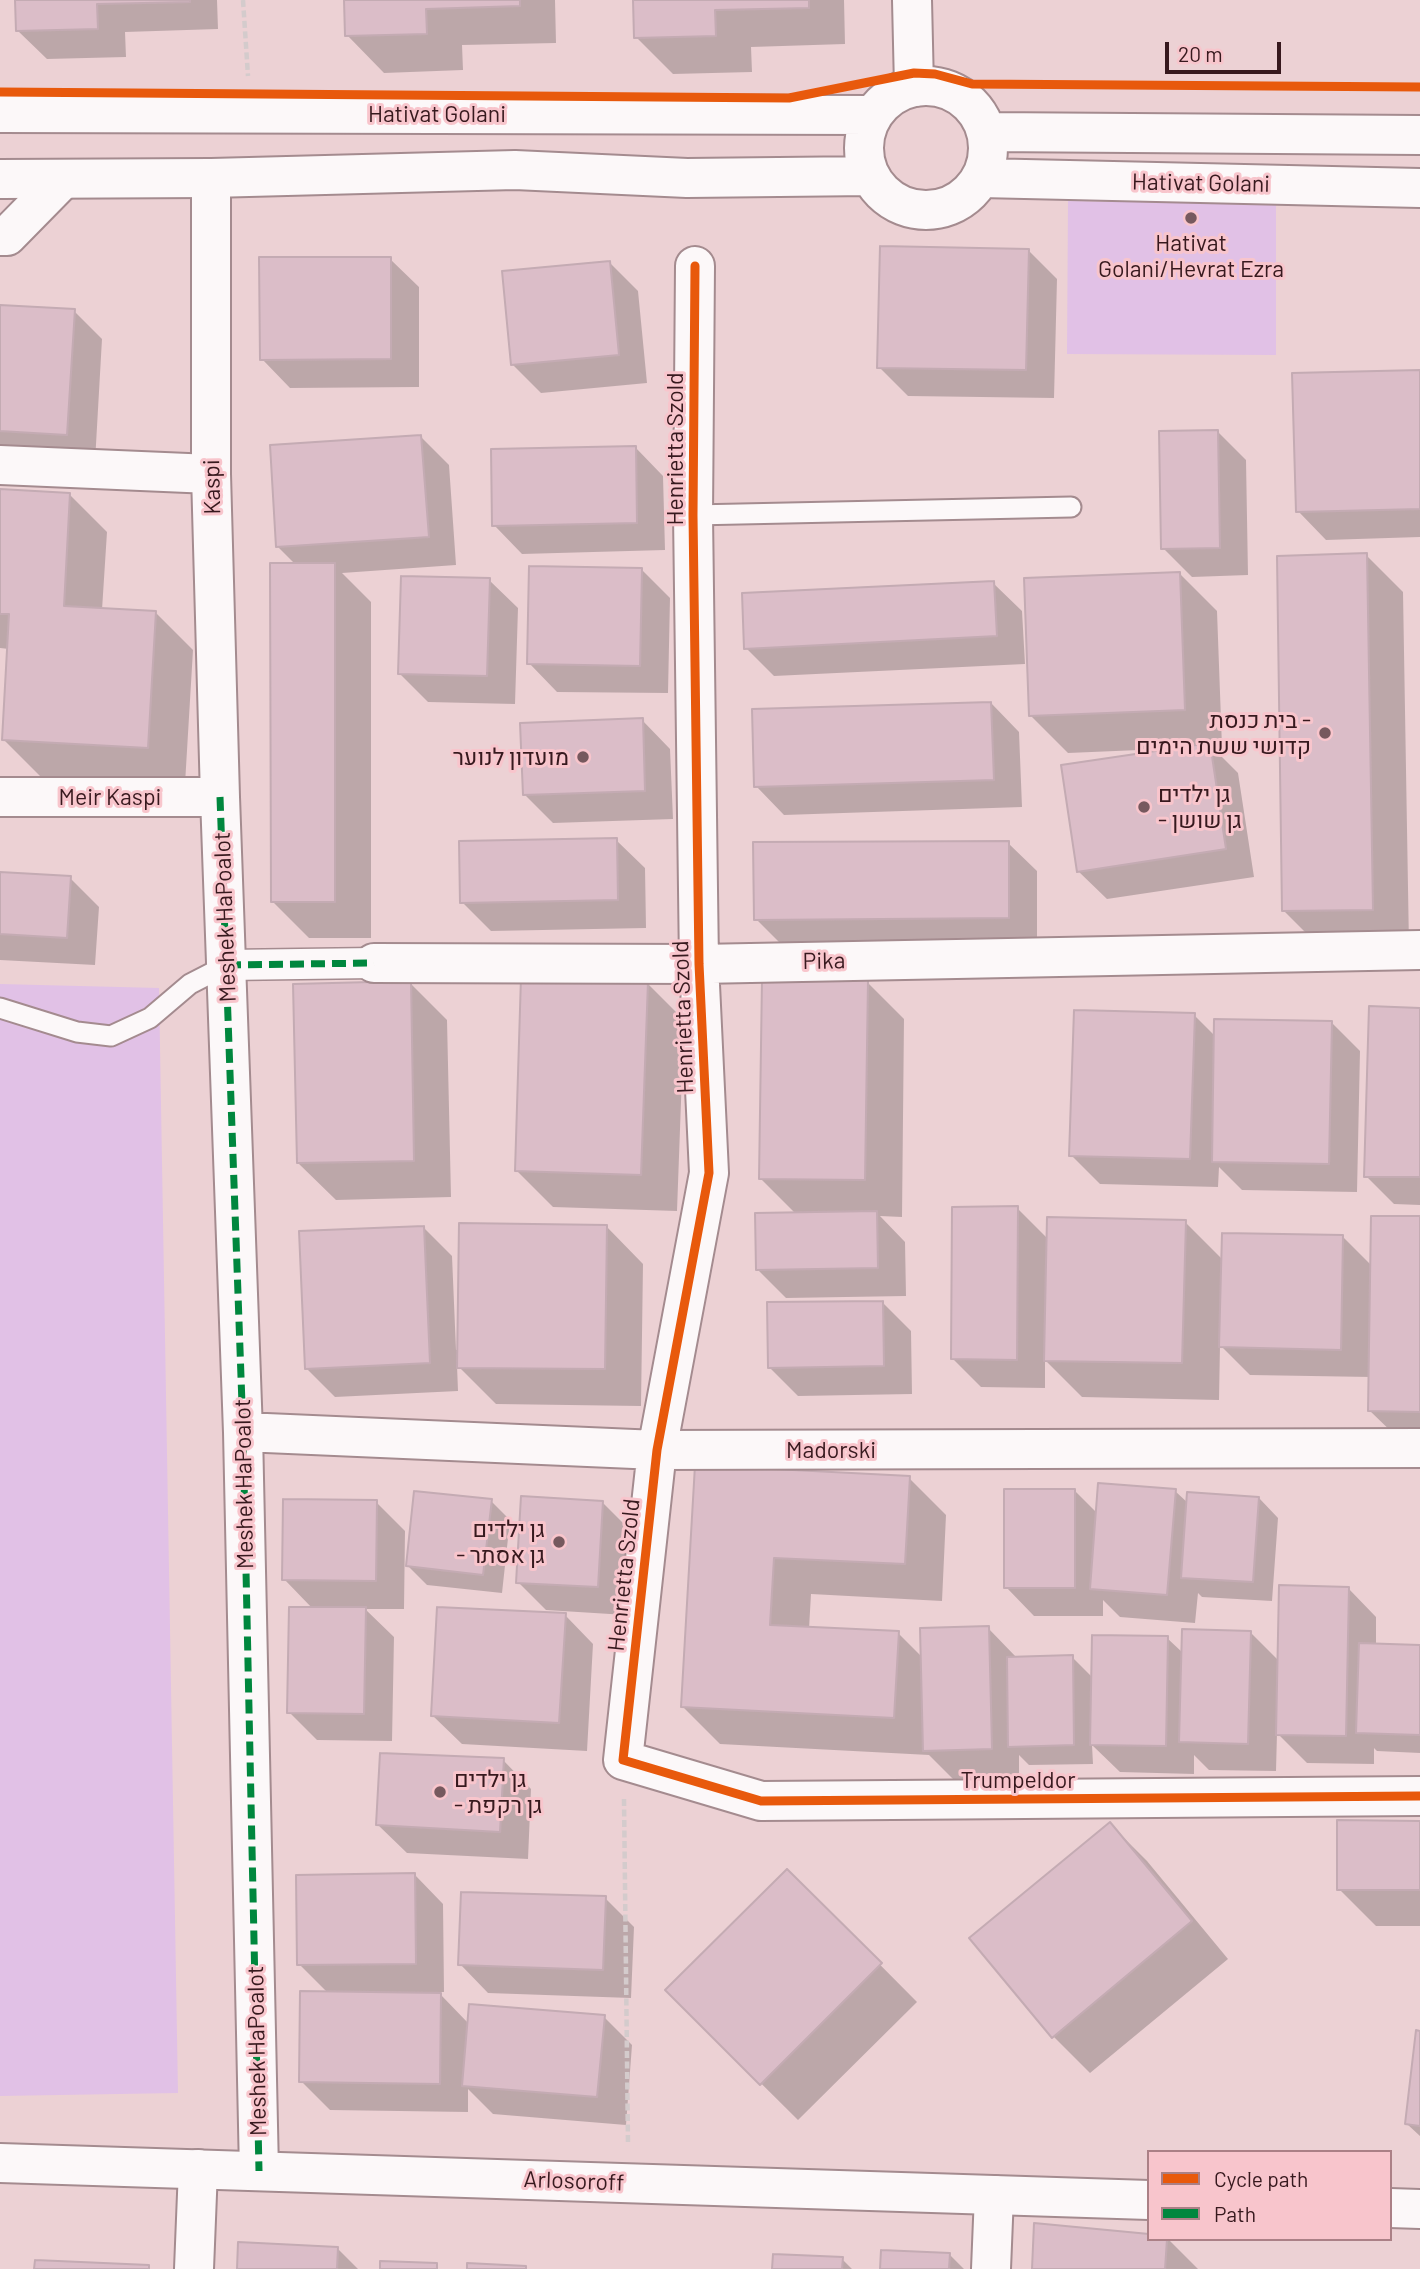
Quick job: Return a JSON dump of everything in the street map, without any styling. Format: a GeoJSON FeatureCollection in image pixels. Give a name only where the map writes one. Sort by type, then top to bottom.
{"type":"FeatureCollection","features":[{"type":"Feature","properties":{"kind":"street"},"geometry":{"type":"LineString","coordinates":[[912,0],[914,87]]}},
{"type":"Feature","properties":{"kind":"street"},"geometry":{"type":"LineString","coordinates":[[933,86],[952,91],[967,101],[979,115],[987,132],[989,148],[981,178],[970,193],[954,204],[935,210],[916,210],[897,204],[881,192],[870,176],[864,156],[865,135],[873,116],[895,93],[914,87],[933,86]]}},
{"type":"Feature","properties":{"kind":"street","name":"Hativat Golani"},"geometry":{"type":"LineString","coordinates":[[0,113],[873,116]]}},
{"type":"Feature","properties":{"kind":"street"},"geometry":{"type":"LineString","coordinates":[[987,132],[1420,135]]}},
{"type":"Feature","properties":{"kind":"street"},"geometry":{"type":"LineString","coordinates":[[0,179],[211,178],[515,170],[687,178],[870,176]]}},
{"type":"Feature","properties":{"kind":"street","name":"Kaspi"},"geometry":{"type":"LineString","coordinates":[[211,178],[212,474],[220,797]]}},
{"type":"Feature","properties":{"kind":"street","name":"Hativat Golani"},"geometry":{"type":"LineString","coordinates":[[981,178],[1420,188]]}},
{"type":"Feature","properties":{"kind":"street"},"geometry":{"type":"LineString","coordinates":[[0,236],[7,236],[62,180]]}},
{"type":"Feature","properties":{"kind":"street","name":"Henrietta Szold"},"geometry":{"type":"LineString","coordinates":[[623,1760],[657,1450],[709,1173],[699,964],[693,515],[695,266]]}},
{"type":"Feature","properties":{"kind":"street"},"geometry":{"type":"LineString","coordinates":[[0,465],[212,474]]}},
{"type":"Feature","properties":{"kind":"street","name":"Meir Kaspi"},"geometry":{"type":"LineString","coordinates":[[0,797],[220,797]]}},
{"type":"Feature","properties":{"kind":"street","name":"Meshek HaPoalot"},"geometry":{"type":"LineString","coordinates":[[220,797],[243,1432],[259,2171]]}},
{"type":"Feature","properties":{"kind":"street","name":"Pika"},"geometry":{"type":"LineString","coordinates":[[227,965],[699,964],[1420,950]]}},
{"type":"Feature","properties":{"kind":"street","name":"Madorski"},"geometry":{"type":"LineString","coordinates":[[243,1432],[657,1450],[1420,1448]]}},
{"type":"Feature","properties":{"kind":"street","name":"Trumpeldor"},"geometry":{"type":"LineString","coordinates":[[623,1760],[761,1801],[1420,1796]]}},
{"type":"Feature","properties":{"kind":"street","name":"Arlosoroff"},"geometry":{"type":"LineString","coordinates":[[0,2163],[1147,2200]]}},
{"type":"Feature","properties":{"kind":"street"},"geometry":{"type":"LineString","coordinates":[[194,2269],[198,2169]]}},
{"type":"Feature","properties":{"kind":"street"},"geometry":{"type":"LineString","coordinates":[[991,2269],[994,2194]]}},
{"type":"Feature","properties":{"kind":"street"},"geometry":{"type":"LineString","coordinates":[[1392,2208],[1420,2208]]}},
{"type":"Feature","properties":{"kind":"lane"},"geometry":{"type":"LineString","coordinates":[[693,515],[1071,507]]}},
{"type":"Feature","properties":{"kind":"lane"},"geometry":{"type":"LineString","coordinates":[[0,1009],[77,1032],[111,1035],[150,1018],[190,984],[227,965]]}},
{"type":"Feature","properties":{"kind":"path"},"geometry":{"type":"LineString","coordinates":[[243,0],[249,94],[246,114]]}},
{"type":"Feature","properties":{"kind":"path"},"geometry":{"type":"LineString","coordinates":[[623,1760],[628,2183]]}},
{"type":"Feature","properties":{"kind":"shaded area"},"geometry":{"type":"Polygon","coordinates":[[[1068,201],[1276,204],[1276,355],[1067,354],[1068,201]]]}},
{"type":"Feature","properties":{"kind":"shaded area"},"geometry":{"type":"Polygon","coordinates":[[[0,984],[159,988],[178,2093],[0,2096],[0,984]]]}},
{"type":"Feature","properties":{"kind":"building"},"geometry":{"type":"Polygon","coordinates":[[[15,0],[190,2],[97,4],[98,29],[16,31],[15,0]]]}},
{"type":"Feature","properties":{"kind":"building"},"geometry":{"type":"Polygon","coordinates":[[[344,0],[520,0],[520,6],[426,9],[427,34],[345,36],[344,0]]]}},
{"type":"Feature","properties":{"kind":"building"},"geometry":{"type":"Polygon","coordinates":[[[633,0],[809,0],[809,8],[715,10],[716,36],[634,38],[633,0]]]}},
{"type":"Feature","properties":{"kind":"building"},"geometry":{"type":"Polygon","coordinates":[[[880,246],[1029,249],[1026,370],[877,368],[880,246]]]}},
{"type":"Feature","properties":{"kind":"building"},"geometry":{"type":"Polygon","coordinates":[[[259,257],[391,257],[391,359],[260,360],[259,257]]]}},
{"type":"Feature","properties":{"kind":"building"},"geometry":{"type":"Polygon","coordinates":[[[610,261],[619,355],[511,365],[502,271],[610,261]]]}},
{"type":"Feature","properties":{"kind":"building"},"geometry":{"type":"Polygon","coordinates":[[[0,305],[75,309],[67,435],[0,431],[0,305]]]}},
{"type":"Feature","properties":{"kind":"building"},"geometry":{"type":"Polygon","coordinates":[[[1420,370],[1420,509],[1296,512],[1292,373],[1420,370]]]}},
{"type":"Feature","properties":{"kind":"building"},"geometry":{"type":"Polygon","coordinates":[[[1218,430],[1220,548],[1161,549],[1159,431],[1218,430]]]}},
{"type":"Feature","properties":{"kind":"building"},"geometry":{"type":"Polygon","coordinates":[[[421,435],[429,537],[276,547],[270,445],[421,435]]]}},
{"type":"Feature","properties":{"kind":"building"},"geometry":{"type":"Polygon","coordinates":[[[636,446],[637,523],[492,526],[491,449],[636,446]]]}},
{"type":"Feature","properties":{"kind":"building"},"geometry":{"type":"Polygon","coordinates":[[[0,489],[70,493],[64,606],[156,611],[148,748],[2,740],[9,614],[0,614],[0,489]]]}},
{"type":"Feature","properties":{"kind":"building","name":"בית כנסת - קדושי ששת הימים"},"geometry":{"type":"Polygon","coordinates":[[[1367,553],[1373,910],[1282,911],[1277,556],[1367,553]]]}},
{"type":"Feature","properties":{"kind":"building"},"geometry":{"type":"Polygon","coordinates":[[[270,563],[335,563],[335,902],[271,902],[270,563]]]}},
{"type":"Feature","properties":{"kind":"building"},"geometry":{"type":"Polygon","coordinates":[[[529,566],[642,568],[640,666],[527,664],[529,566]]]}},
{"type":"Feature","properties":{"kind":"building"},"geometry":{"type":"Polygon","coordinates":[[[1180,572],[1185,710],[1029,716],[1024,578],[1180,572]]]}},
{"type":"Feature","properties":{"kind":"building"},"geometry":{"type":"Polygon","coordinates":[[[401,576],[490,578],[487,676],[398,674],[401,576]]]}},
{"type":"Feature","properties":{"kind":"building"},"geometry":{"type":"Polygon","coordinates":[[[994,581],[997,636],[744,649],[742,593],[994,581]]]}},
{"type":"Feature","properties":{"kind":"building"},"geometry":{"type":"Polygon","coordinates":[[[991,702],[994,780],[754,787],[752,709],[991,702]]]}},
{"type":"Feature","properties":{"kind":"building","name":"מועדון לנוער"},"geometry":{"type":"Polygon","coordinates":[[[643,718],[645,791],[523,795],[520,723],[643,718]]]}},
{"type":"Feature","properties":{"kind":"building","name":"גן ילדים - גן שושן"},"geometry":{"type":"Polygon","coordinates":[[[1210,743],[1226,849],[1077,872],[1061,765],[1210,743]]]}},
{"type":"Feature","properties":{"kind":"building"},"geometry":{"type":"Polygon","coordinates":[[[617,838],[618,900],[460,903],[459,841],[617,838]]]}},
{"type":"Feature","properties":{"kind":"building"},"geometry":{"type":"Polygon","coordinates":[[[1009,841],[1009,918],[754,920],[753,842],[1009,841]]]}},
{"type":"Feature","properties":{"kind":"building"},"geometry":{"type":"Polygon","coordinates":[[[0,872],[71,876],[67,938],[0,934],[0,872]]]}},
{"type":"Feature","properties":{"kind":"building"},"geometry":{"type":"Polygon","coordinates":[[[521,977],[648,981],[641,1175],[515,1171],[521,977]]]}},
{"type":"Feature","properties":{"kind":"building"},"geometry":{"type":"Polygon","coordinates":[[[762,979],[868,980],[865,1180],[759,1179],[762,979]]]}},
{"type":"Feature","properties":{"kind":"building"},"geometry":{"type":"Polygon","coordinates":[[[411,981],[414,1161],[297,1163],[293,984],[411,981]]]}},
{"type":"Feature","properties":{"kind":"building"},"geometry":{"type":"Polygon","coordinates":[[[1369,1006],[1420,1008],[1420,1177],[1364,1177],[1369,1006]]]}},
{"type":"Feature","properties":{"kind":"building"},"geometry":{"type":"Polygon","coordinates":[[[1074,1010],[1195,1013],[1190,1159],[1069,1156],[1074,1010]]]}},
{"type":"Feature","properties":{"kind":"building"},"geometry":{"type":"Polygon","coordinates":[[[1214,1019],[1332,1021],[1329,1164],[1212,1162],[1214,1019]]]}},
{"type":"Feature","properties":{"kind":"building"},"geometry":{"type":"Polygon","coordinates":[[[1018,1206],[1017,1360],[951,1359],[952,1207],[1018,1206]]]}},
{"type":"Feature","properties":{"kind":"building"},"geometry":{"type":"Polygon","coordinates":[[[877,1211],[878,1268],[756,1270],[755,1213],[877,1211]]]}},
{"type":"Feature","properties":{"kind":"building"},"geometry":{"type":"Polygon","coordinates":[[[1371,1216],[1420,1216],[1420,1412],[1368,1411],[1371,1216]]]}},
{"type":"Feature","properties":{"kind":"building"},"geometry":{"type":"Polygon","coordinates":[[[1047,1217],[1186,1220],[1182,1363],[1044,1361],[1047,1217]]]}},
{"type":"Feature","properties":{"kind":"building"},"geometry":{"type":"Polygon","coordinates":[[[459,1223],[607,1225],[605,1369],[457,1368],[459,1223]]]}},
{"type":"Feature","properties":{"kind":"building"},"geometry":{"type":"Polygon","coordinates":[[[424,1226],[430,1363],[305,1369],[299,1231],[424,1226]]]}},
{"type":"Feature","properties":{"kind":"building"},"geometry":{"type":"Polygon","coordinates":[[[1222,1233],[1343,1235],[1341,1350],[1219,1347],[1222,1233]]]}},
{"type":"Feature","properties":{"kind":"building"},"geometry":{"type":"Polygon","coordinates":[[[883,1301],[884,1366],[768,1368],[767,1302],[883,1301]]]}},
{"type":"Feature","properties":{"kind":"building"},"geometry":{"type":"Polygon","coordinates":[[[695,1465],[910,1476],[905,1564],[774,1558],[770,1625],[899,1631],[894,1718],[681,1707],[695,1465]]]}},
{"type":"Feature","properties":{"kind":"building"},"geometry":{"type":"Polygon","coordinates":[[[1098,1483],[1176,1489],[1167,1595],[1090,1589],[1098,1483]]]}},
{"type":"Feature","properties":{"kind":"building"},"geometry":{"type":"Polygon","coordinates":[[[1004,1489],[1075,1489],[1075,1588],[1004,1588],[1004,1489]]]}},
{"type":"Feature","properties":{"kind":"building"},"geometry":{"type":"Polygon","coordinates":[[[414,1491],[492,1499],[483,1575],[406,1566],[414,1491]]]}},
{"type":"Feature","properties":{"kind":"building"},"geometry":{"type":"Polygon","coordinates":[[[1187,1492],[1259,1497],[1253,1582],[1181,1578],[1187,1492]]]}},
{"type":"Feature","properties":{"kind":"building","name":"גן ילדים - גן אסתר"},"geometry":{"type":"Polygon","coordinates":[[[521,1496],[603,1501],[598,1587],[516,1583],[521,1496]]]}},
{"type":"Feature","properties":{"kind":"building"},"geometry":{"type":"Polygon","coordinates":[[[283,1499],[377,1500],[376,1581],[282,1580],[283,1499]]]}},
{"type":"Feature","properties":{"kind":"building"},"geometry":{"type":"Polygon","coordinates":[[[1279,1585],[1349,1587],[1346,1736],[1276,1735],[1279,1585]]]}},
{"type":"Feature","properties":{"kind":"building"},"geometry":{"type":"Polygon","coordinates":[[[289,1607],[366,1607],[364,1714],[287,1713],[289,1607]]]}},
{"type":"Feature","properties":{"kind":"building"},"geometry":{"type":"Polygon","coordinates":[[[437,1607],[566,1613],[559,1723],[431,1716],[437,1607]]]}},
{"type":"Feature","properties":{"kind":"building"},"geometry":{"type":"Polygon","coordinates":[[[989,1626],[992,1749],[923,1751],[920,1628],[989,1626]]]}},
{"type":"Feature","properties":{"kind":"building"},"geometry":{"type":"Polygon","coordinates":[[[1182,1629],[1251,1631],[1248,1744],[1179,1742],[1182,1629]]]}},
{"type":"Feature","properties":{"kind":"building"},"geometry":{"type":"Polygon","coordinates":[[[1092,1635],[1168,1636],[1166,1746],[1090,1745],[1092,1635]]]}},
{"type":"Feature","properties":{"kind":"building"},"geometry":{"type":"Polygon","coordinates":[[[1359,1643],[1420,1645],[1420,1735],[1356,1733],[1359,1643]]]}},
{"type":"Feature","properties":{"kind":"building"},"geometry":{"type":"Polygon","coordinates":[[[1073,1655],[1074,1745],[1008,1747],[1007,1657],[1073,1655]]]}},
{"type":"Feature","properties":{"kind":"building","name":"גן ילדים - גן רקפת"},"geometry":{"type":"Polygon","coordinates":[[[380,1753],[504,1758],[500,1832],[376,1825],[380,1753]]]}},
{"type":"Feature","properties":{"kind":"building"},"geometry":{"type":"Polygon","coordinates":[[[1337,1820],[1420,1821],[1420,1890],[1337,1890],[1337,1820]]]}},
{"type":"Feature","properties":{"kind":"building"},"geometry":{"type":"Polygon","coordinates":[[[1110,1822],[1192,1921],[1052,2038],[969,1938],[1110,1822]]]}},
{"type":"Feature","properties":{"kind":"building"},"geometry":{"type":"Polygon","coordinates":[[[787,1869],[882,1963],[760,2085],[665,1990],[787,1869]]]}},
{"type":"Feature","properties":{"kind":"building"},"geometry":{"type":"Polygon","coordinates":[[[415,1873],[416,1964],[297,1965],[296,1875],[415,1873]]]}},
{"type":"Feature","properties":{"kind":"building"},"geometry":{"type":"Polygon","coordinates":[[[461,1892],[606,1896],[603,1970],[458,1965],[461,1892]]]}},
{"type":"Feature","properties":{"kind":"building"},"geometry":{"type":"Polygon","coordinates":[[[300,1991],[441,1993],[440,2084],[299,2082],[300,1991]]]}},
{"type":"Feature","properties":{"kind":"building"},"geometry":{"type":"Polygon","coordinates":[[[469,2004],[605,2015],[597,2097],[462,2086],[469,2004]]]}},
{"type":"Feature","properties":{"kind":"building"},"geometry":{"type":"Polygon","coordinates":[[[1416,2030],[1420,2031],[1420,2126],[1405,2124],[1416,2030]]]}},
{"type":"Feature","properties":{"kind":"building"},"geometry":{"type":"Polygon","coordinates":[[[1034,2223],[1147,2234],[1147,2241],[1167,2241],[1165,2269],[1032,2269],[1034,2223]]]}},
{"type":"Feature","properties":{"kind":"building"},"geometry":{"type":"Polygon","coordinates":[[[238,2242],[338,2247],[337,2269],[237,2269],[238,2242]]]}},
{"type":"Feature","properties":{"kind":"building"},"geometry":{"type":"Polygon","coordinates":[[[881,2250],[950,2253],[949,2269],[880,2269],[881,2250]]]}},
{"type":"Feature","properties":{"kind":"building"},"geometry":{"type":"Polygon","coordinates":[[[773,2254],[843,2257],[842,2269],[772,2269],[773,2254]]]}},
{"type":"Feature","properties":{"kind":"building"},"geometry":{"type":"Polygon","coordinates":[[[35,2260],[149,2265],[149,2269],[34,2269],[35,2260]]]}},
{"type":"Feature","properties":{"kind":"building"},"geometry":{"type":"Polygon","coordinates":[[[380,2261],[437,2263],[437,2269],[380,2269],[380,2261]]]}},
{"type":"Feature","properties":{"kind":"building"},"geometry":{"type":"Polygon","coordinates":[[[467,2263],[526,2266],[526,2269],[467,2269],[467,2263]]]}},
{"type":"Feature","properties":{"kind":"marked path"},"geometry":{"type":"LineString","coordinates":[[220,797],[243,1432],[259,2171]]}},
{"type":"Feature","properties":{"kind":"marked path"},"geometry":{"type":"LineString","coordinates":[[227,965],[374,963]]}},
{"type":"Feature","properties":{"kind":"cycle path"},"geometry":{"type":"LineString","coordinates":[[0,92],[789,98],[914,73],[935,74],[972,84],[1420,87]]}},
{"type":"Feature","properties":{"kind":"cycle path"},"geometry":{"type":"LineString","coordinates":[[695,266],[693,515],[699,964],[709,1173],[657,1450],[623,1760],[761,1801],[1420,1796]]}},
{"type":"Feature","properties":{"kind":"place","name":"Hativat Golani/Hevrat Ezra"},"geometry":{"type":"Point","coordinates":[1191,218]}},
{"type":"Feature","properties":{"kind":"place","name":"בית כנסת - קדושי ששת הימים"},"geometry":{"type":"Point","coordinates":[1325,733]}},
{"type":"Feature","properties":{"kind":"place","name":"מועדון לנוער"},"geometry":{"type":"Point","coordinates":[583,757]}},
{"type":"Feature","properties":{"kind":"place","name":"גן ילדים - גן שושן"},"geometry":{"type":"Point","coordinates":[1144,807]}},
{"type":"Feature","properties":{"kind":"place","name":"גן ילדים - גן אסתר"},"geometry":{"type":"Point","coordinates":[559,1542]}},
{"type":"Feature","properties":{"kind":"place","name":"גן ילדים - גן רקפת"},"geometry":{"type":"Point","coordinates":[440,1792]}}]}
